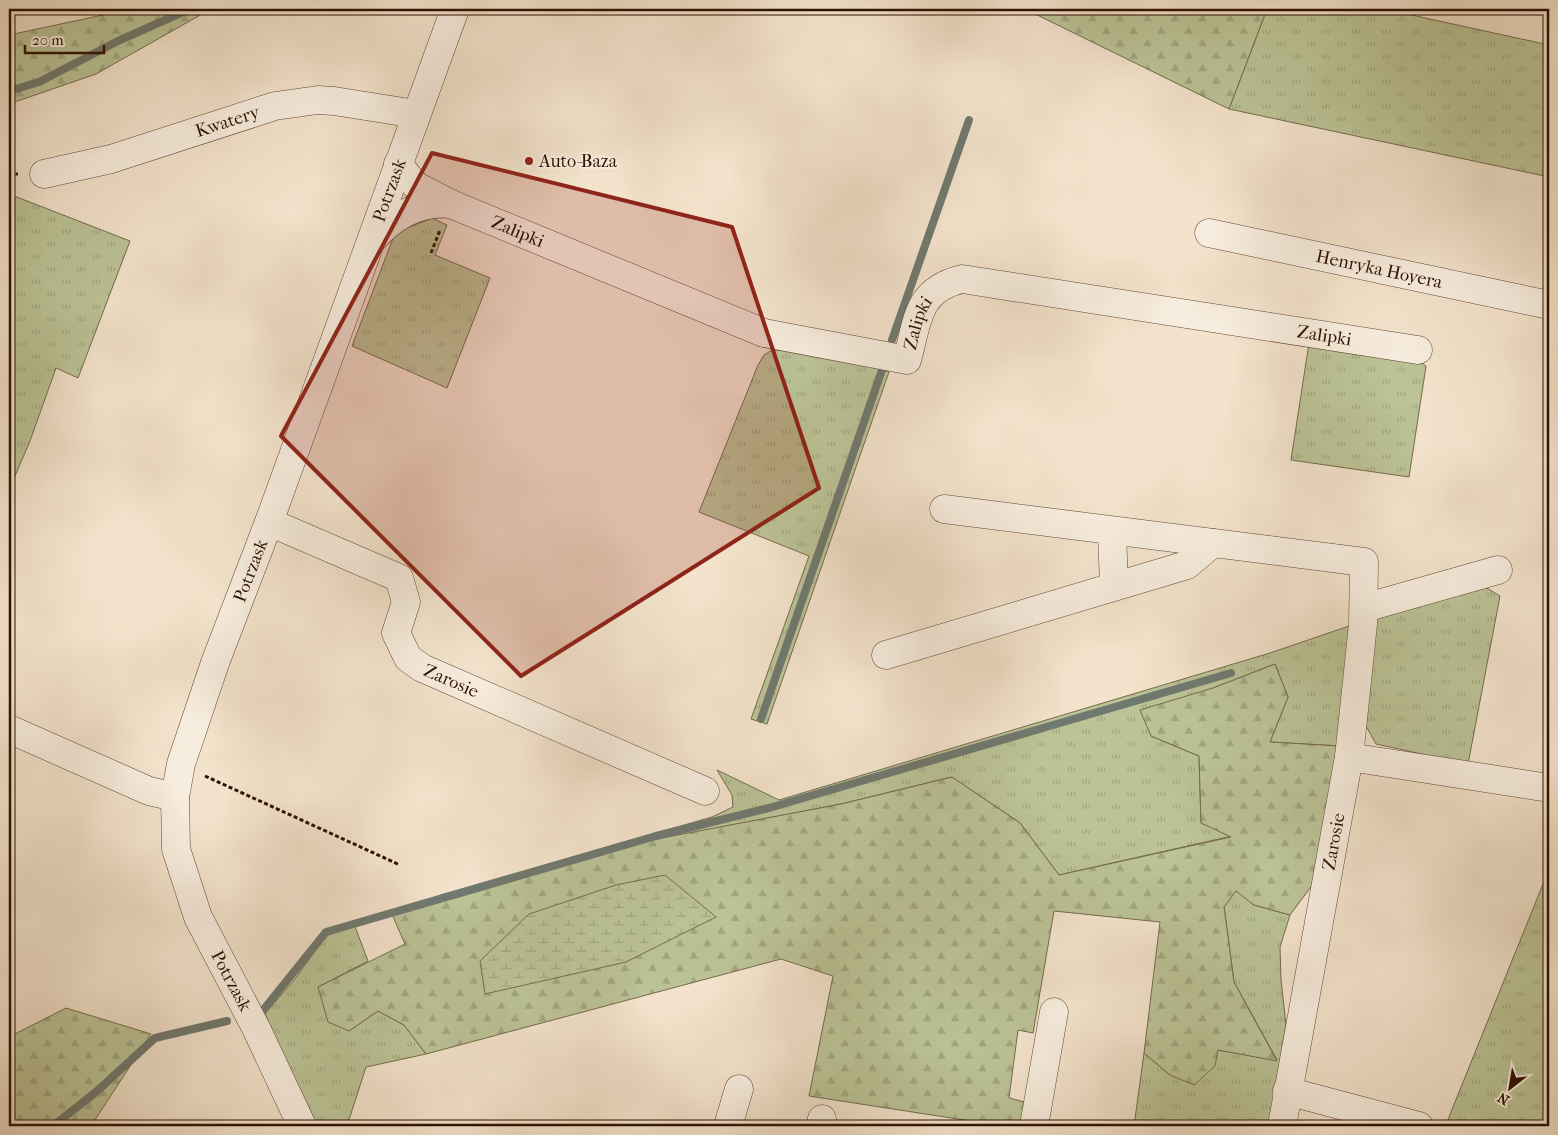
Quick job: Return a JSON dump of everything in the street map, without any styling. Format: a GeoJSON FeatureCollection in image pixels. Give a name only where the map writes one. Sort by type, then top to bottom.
{"type":"FeatureCollection","features":[{"type":"Feature","properties":{"kind":"street","name":"Potrzask"},"geometry":{"type":"LineString","coordinates":[[302,1126],[256,1028],[198,917],[176,849],[175,797],[181,764],[215,663],[269,522],[455,9]]}},
{"type":"Feature","properties":{"kind":"street","name":"Kwatery"},"geometry":{"type":"LineString","coordinates":[[44,174],[110,159],[275,106],[318,100],[416,114]]}},
{"type":"Feature","properties":{"kind":"street","name":"Zalipki"},"geometry":{"type":"LineString","coordinates":[[398,164],[416,186],[451,204],[764,333],[907,360],[922,306],[932,291],[944,283],[962,279],[1418,350]]}},
{"type":"Feature","properties":{"kind":"street"},"geometry":{"type":"LineString","coordinates":[[369,243],[386,224],[409,212],[434,202],[451,204]]}},
{"type":"Feature","properties":{"kind":"street","name":"Henryka Hoyera"},"geometry":{"type":"LineString","coordinates":[[1209,232],[1549,305]]}},
{"type":"Feature","properties":{"kind":"street"},"geometry":{"type":"LineString","coordinates":[[944,509],[1213,543]]}},
{"type":"Feature","properties":{"kind":"street","name":"Zarosie"},"geometry":{"type":"LineString","coordinates":[[269,522],[399,578],[406,602],[396,633],[408,658],[422,668],[705,791]]}},
{"type":"Feature","properties":{"kind":"street"},"geometry":{"type":"LineString","coordinates":[[1112,531],[1114,586]]}},
{"type":"Feature","properties":{"kind":"street"},"geometry":{"type":"LineString","coordinates":[[886,655],[1186,565],[1213,543]]}},
{"type":"Feature","properties":{"kind":"street","name":"Zarosie"},"geometry":{"type":"LineString","coordinates":[[1213,543],[1364,562],[1364,608],[1349,757],[1282,1126]]}},
{"type":"Feature","properties":{"kind":"street"},"geometry":{"type":"LineString","coordinates":[[1364,608],[1498,570]]}},
{"type":"Feature","properties":{"kind":"street"},"geometry":{"type":"LineString","coordinates":[[9,729],[149,791],[175,797]]}},
{"type":"Feature","properties":{"kind":"street"},"geometry":{"type":"LineString","coordinates":[[1349,757],[1548,785]]}},
{"type":"Feature","properties":{"kind":"street"},"geometry":{"type":"LineString","coordinates":[[1034,1126],[1054,1012]]}},
{"type":"Feature","properties":{"kind":"street"},"geometry":{"type":"LineString","coordinates":[[728,1126],[739,1089]]}},
{"type":"Feature","properties":{"kind":"street"},"geometry":{"type":"LineString","coordinates":[[1287,1091],[1419,1126]]}},
{"type":"Feature","properties":{"kind":"path"},"geometry":{"type":"LineString","coordinates":[[199,773],[400,865]]}},
{"type":"Feature","properties":{"kind":"highlighted area"},"geometry":{"type":"Polygon","coordinates":[[[432,153],[732,227],[819,488],[521,676],[281,436],[432,153]]]}},
{"type":"Feature","properties":{"kind":"green space"},"geometry":{"type":"Polygon","coordinates":[[[131,9],[211,9],[96,74],[9,104],[9,35],[131,9]]]}},
{"type":"Feature","properties":{"kind":"green space"},"geometry":{"type":"Polygon","coordinates":[[[1025,9],[1267,9],[1229,109],[1025,9]]]}},
{"type":"Feature","properties":{"kind":"green space"},"geometry":{"type":"Polygon","coordinates":[[[1267,9],[1384,9],[1549,45],[1549,177],[1229,109],[1267,9]]]}},
{"type":"Feature","properties":{"kind":"green space"},"geometry":{"type":"Polygon","coordinates":[[[9,194],[130,241],[78,378],[56,368],[30,441],[9,490],[9,194]]]}},
{"type":"Feature","properties":{"kind":"green space"},"geometry":{"type":"Polygon","coordinates":[[[432,218],[447,225],[435,255],[490,278],[447,388],[352,346],[395,233],[432,218]]]}},
{"type":"Feature","properties":{"kind":"green space"},"geometry":{"type":"Polygon","coordinates":[[[1309,343],[1415,358],[1426,366],[1409,477],[1291,460],[1309,343]]]}},
{"type":"Feature","properties":{"kind":"green space"},"geometry":{"type":"Polygon","coordinates":[[[772,350],[801,351],[831,356],[889,372],[767,724],[751,719],[809,556],[699,512],[758,365],[764,355],[772,350]]]}},
{"type":"Feature","properties":{"kind":"green space"},"geometry":{"type":"Polygon","coordinates":[[[1485,587],[1500,596],[1468,764],[1376,744],[1366,726],[1375,616],[1485,587]]]}},
{"type":"Feature","properties":{"kind":"green space"},"geometry":{"type":"Polygon","coordinates":[[[1352,625],[1340,746],[1270,742],[1288,697],[1275,664],[1213,688],[1151,736],[1199,756],[1201,823],[1232,836],[1059,875],[1020,823],[952,777],[841,804],[625,846],[621,843],[712,817],[733,807],[732,795],[717,770],[779,800],[1270,653],[1352,625]]]}},
{"type":"Feature","properties":{"kind":"green space"},"geometry":{"type":"Polygon","coordinates":[[[1275,664],[1288,697],[1270,742],[1340,746],[1316,880],[1290,915],[1254,905],[1236,891],[1224,907],[1234,982],[1277,1061],[1218,1050],[1215,1066],[1194,1085],[1170,1075],[1144,1053],[1160,922],[1054,911],[1033,1033],[1018,1030],[1009,1098],[1028,1103],[1024,1126],[1003,1126],[809,1096],[833,976],[781,959],[426,1054],[404,1025],[378,1011],[349,1031],[328,1022],[318,987],[405,944],[391,912],[441,895],[621,843],[625,845],[841,804],[952,777],[1020,823],[1059,875],[1231,837],[1201,823],[1199,756],[1151,736],[1140,710],[1213,688],[1275,664]]]}},
{"type":"Feature","properties":{"kind":"green space"},"geometry":{"type":"Polygon","coordinates":[[[1549,869],[1549,1126],[1463,1126],[1447,1122],[1549,869]]]}},
{"type":"Feature","properties":{"kind":"green space"},"geometry":{"type":"Polygon","coordinates":[[[665,875],[716,917],[626,962],[485,994],[480,961],[529,914],[616,885],[665,875]]]}},
{"type":"Feature","properties":{"kind":"green space"},"geometry":{"type":"Polygon","coordinates":[[[1236,890],[1254,905],[1290,915],[1280,947],[1281,980],[1286,1025],[1269,1126],[1134,1126],[1144,1053],[1170,1075],[1218,1050],[1277,1060],[1234,982],[1224,907],[1236,890]]]}},
{"type":"Feature","properties":{"kind":"green space"},"geometry":{"type":"Polygon","coordinates":[[[354,924],[368,961],[318,987],[349,1031],[378,1011],[404,1025],[426,1054],[366,1067],[347,1126],[315,1126],[265,1014],[294,980],[326,936],[354,924]]]}},
{"type":"Feature","properties":{"kind":"green space"},"geometry":{"type":"Polygon","coordinates":[[[66,1008],[151,1034],[91,1126],[9,1126],[9,1037],[66,1008]]]}},
{"type":"Feature","properties":{"kind":"waterway"},"geometry":{"type":"LineString","coordinates":[[9,91],[39,82],[120,40],[190,9]]}},
{"type":"Feature","properties":{"kind":"waterway"},"geometry":{"type":"LineString","coordinates":[[892,340],[969,120]]}},
{"type":"Feature","properties":{"kind":"waterway"},"geometry":{"type":"LineString","coordinates":[[761,719],[882,370]]}},
{"type":"Feature","properties":{"kind":"waterway"},"geometry":{"type":"LineString","coordinates":[[264,1009],[326,932],[656,836],[769,808],[1231,673]]}},
{"type":"Feature","properties":{"kind":"waterway"},"geometry":{"type":"LineString","coordinates":[[53,1126],[96,1092],[155,1038],[227,1021]]}},
{"type":"Feature","properties":{"kind":"place","name":"Auto-Baza"},"geometry":{"type":"Point","coordinates":[529,161]}}]}
